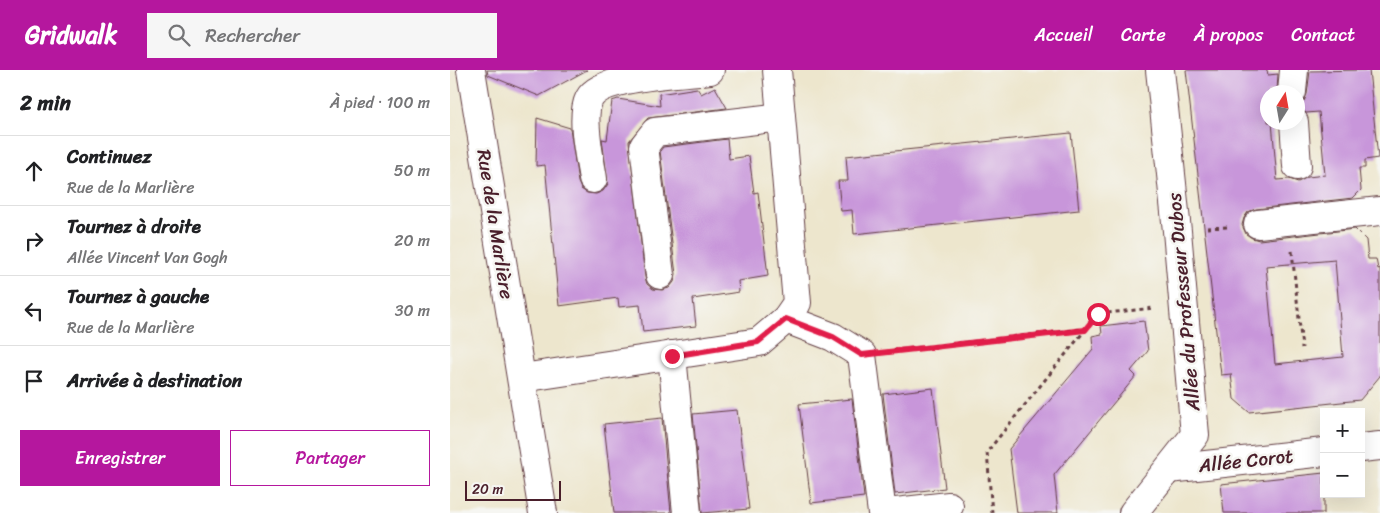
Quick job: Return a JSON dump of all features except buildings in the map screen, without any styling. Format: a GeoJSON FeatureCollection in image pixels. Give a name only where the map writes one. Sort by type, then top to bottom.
{"type":"FeatureCollection","features":[{"type":"Feature","properties":{"kind":"street","name":"Rue de la Marlière"},"geometry":{"type":"LineString","coordinates":[[471,70],[543,513]]}},
{"type":"Feature","properties":{"kind":"street"},"geometry":{"type":"LineString","coordinates":[[593,179],[585,129],[589,99],[604,85],[639,74],[710,70]]}},
{"type":"Feature","properties":{"kind":"street"},"geometry":{"type":"LineString","coordinates":[[522,378],[758,342],[791,311],[777,70]]}},
{"type":"Feature","properties":{"kind":"street","name":"Allée du Professeur Dubos"},"geometry":{"type":"LineString","coordinates":[[1133,513],[1195,435],[1177,231],[1160,70]]}},
{"type":"Feature","properties":{"kind":"street"},"geometry":{"type":"LineString","coordinates":[[1293,85],[1294,70]]}},
{"type":"Feature","properties":{"kind":"street"},"geometry":{"type":"LineString","coordinates":[[660,275],[644,146],[655,132],[781,118]]}},
{"type":"Feature","properties":{"kind":"street"},"geometry":{"type":"LineString","coordinates":[[1295,130],[1297,166]]}},
{"type":"Feature","properties":{"kind":"street"},"geometry":{"type":"LineString","coordinates":[[1258,224],[1380,211]]}},
{"type":"Feature","properties":{"kind":"street"},"geometry":{"type":"LineString","coordinates":[[791,311],[862,355],[882,513]]}},
{"type":"Feature","properties":{"kind":"street"},"geometry":{"type":"LineString","coordinates":[[672,356],[687,513]]}},
{"type":"Feature","properties":{"kind":"street"},"geometry":{"type":"LineString","coordinates":[[1365,448],[1380,446]]}},
{"type":"Feature","properties":{"kind":"street","name":"Allée Corot"},"geometry":{"type":"LineString","coordinates":[[1169,468],[1320,452]]}},
{"type":"Feature","properties":{"kind":"street"},"geometry":{"type":"LineString","coordinates":[[887,513],[949,506]]}},
{"type":"Feature","properties":{"kind":"path"},"geometry":{"type":"LineString","coordinates":[[1289,221],[1302,348]]}},
{"type":"Feature","properties":{"kind":"path"},"geometry":{"type":"LineString","coordinates":[[1177,231],[1258,224]]}},
{"type":"Feature","properties":{"kind":"path"},"geometry":{"type":"LineString","coordinates":[[992,513],[987,452],[1098,314],[1184,304]]}},
{"type":"Feature","properties":{"kind":"path"},"geometry":{"type":"LineString","coordinates":[[862,355],[1085,330]]}},
{"type":"Feature","properties":{"kind":"route"},"geometry":{"type":"LineString","coordinates":[[672,356],[758,342],[786,319],[833,337],[862,355],[1085,330],[1098,314]]}}]}
